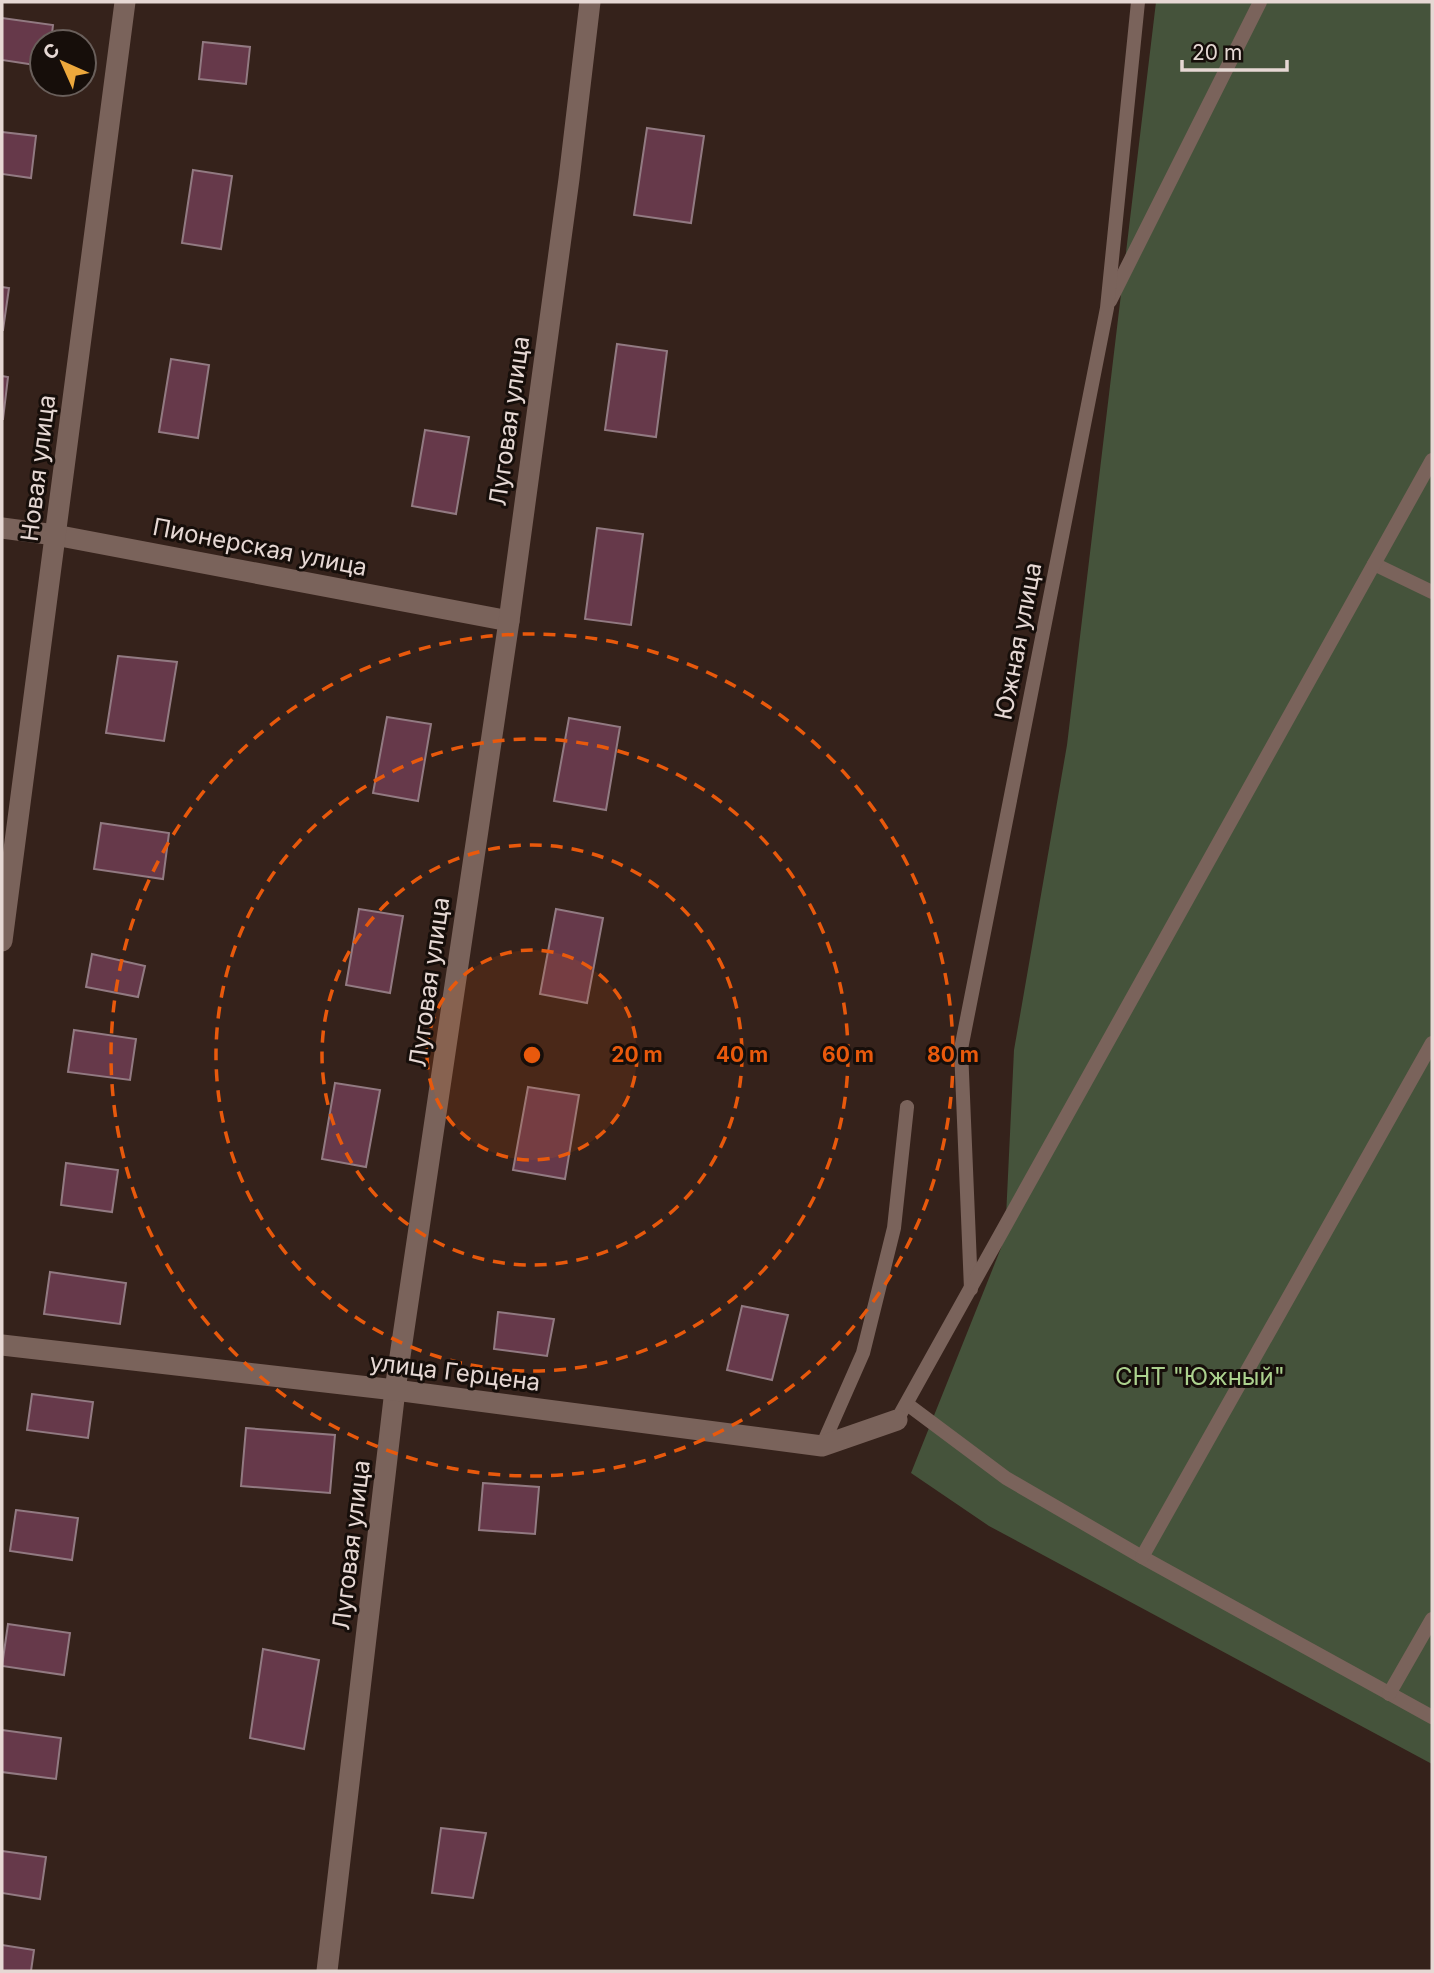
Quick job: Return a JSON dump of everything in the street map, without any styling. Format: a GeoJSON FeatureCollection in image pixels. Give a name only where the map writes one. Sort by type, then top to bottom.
{"type":"FeatureCollection","features":[{"type":"Feature","properties":{"kind":"street","name":"Новая улица"},"geometry":{"type":"LineString","coordinates":[[2,941],[125,2]]}},
{"type":"Feature","properties":{"kind":"street","name":"Луговая улица"},"geometry":{"type":"LineString","coordinates":[[327,1971],[395,1390],[509,621],[569,179],[590,2]]}},
{"type":"Feature","properties":{"kind":"street","name":"Пионерская улица"},"geometry":{"type":"LineString","coordinates":[[2,528],[55,535],[509,621]]}},
{"type":"Feature","properties":{"kind":"street","name":"улица Герцена"},"geometry":{"type":"LineString","coordinates":[[2,1345],[395,1390],[822,1446],[902,1412]]}},
{"type":"Feature","properties":{"kind":"lane","name":"Южная улица"},"geometry":{"type":"LineString","coordinates":[[971,1289],[961,1049],[1107,308],[1138,2]]}},
{"type":"Feature","properties":{"kind":"lane"},"geometry":{"type":"LineString","coordinates":[[1107,308],[1260,2]]}},
{"type":"Feature","properties":{"kind":"lane"},"geometry":{"type":"LineString","coordinates":[[1432,460],[902,1412],[1006,1478],[1142,1557],[1432,1717]]}},
{"type":"Feature","properties":{"kind":"lane"},"geometry":{"type":"LineString","coordinates":[[1374,564],[1432,592]]}},
{"type":"Feature","properties":{"kind":"lane"},"geometry":{"type":"LineString","coordinates":[[1142,1557],[1432,1042]]}},
{"type":"Feature","properties":{"kind":"lane"},"geometry":{"type":"LineString","coordinates":[[822,1446],[863,1353],[894,1228],[907,1107]]}},
{"type":"Feature","properties":{"kind":"lane"},"geometry":{"type":"LineString","coordinates":[[1389,1694],[1432,1619]]}},
{"type":"Feature","properties":{"kind":"green space","name":"СНТ \"Южный\""},"geometry":{"type":"Polygon","coordinates":[[[1156,2],[1432,2],[1432,1764],[989,1526],[911,1473],[1005,1238],[1014,1050],[1067,745],[1156,2]]]}},
{"type":"Feature","properties":{"kind":"building"},"geometry":{"type":"Polygon","coordinates":[[[2,18],[53,25],[53,28],[28,28],[28,64],[2,60],[2,18]]]}},
{"type":"Feature","properties":{"kind":"building"},"geometry":{"type":"Polygon","coordinates":[[[203,42],[250,47],[246,84],[199,79],[203,42]]]}},
{"type":"Feature","properties":{"kind":"building"},"geometry":{"type":"Polygon","coordinates":[[[647,128],[704,136],[691,223],[634,215],[647,128]]]}},
{"type":"Feature","properties":{"kind":"building"},"geometry":{"type":"Polygon","coordinates":[[[2,132],[36,136],[31,178],[2,174],[2,132]]]}},
{"type":"Feature","properties":{"kind":"building"},"geometry":{"type":"Polygon","coordinates":[[[193,170],[232,176],[221,249],[182,243],[193,170]]]}},
{"type":"Feature","properties":{"kind":"building"},"geometry":{"type":"Polygon","coordinates":[[[2,287],[9,288],[3,330],[2,330],[2,287]]]}},
{"type":"Feature","properties":{"kind":"building"},"geometry":{"type":"Polygon","coordinates":[[[617,344],[667,351],[656,437],[605,430],[617,344]]]}},
{"type":"Feature","properties":{"kind":"building"},"geometry":{"type":"Polygon","coordinates":[[[171,359],[209,365],[198,438],[159,432],[171,359]]]}},
{"type":"Feature","properties":{"kind":"building"},"geometry":{"type":"Polygon","coordinates":[[[2,376],[8,377],[3,419],[2,419],[2,376]]]}},
{"type":"Feature","properties":{"kind":"building"},"geometry":{"type":"Polygon","coordinates":[[[425,430],[469,437],[456,514],[412,506],[425,430]]]}},
{"type":"Feature","properties":{"kind":"building"},"geometry":{"type":"Polygon","coordinates":[[[597,528],[643,534],[631,625],[585,619],[597,528]]]}},
{"type":"Feature","properties":{"kind":"building"},"geometry":{"type":"Polygon","coordinates":[[[118,656],[177,662],[164,741],[106,733],[118,656]]]}},
{"type":"Feature","properties":{"kind":"building"},"geometry":{"type":"Polygon","coordinates":[[[387,717],[431,724],[418,801],[373,793],[387,717]]]}},
{"type":"Feature","properties":{"kind":"building"},"geometry":{"type":"Polygon","coordinates":[[[569,718],[620,727],[606,810],[554,801],[569,718]]]}},
{"type":"Feature","properties":{"kind":"building"},"geometry":{"type":"Polygon","coordinates":[[[101,823],[169,833],[163,879],[94,869],[101,823]]]}},
{"type":"Feature","properties":{"kind":"building"},"geometry":{"type":"Polygon","coordinates":[[[359,909],[403,916],[390,993],[346,985],[359,909]]]}},
{"type":"Feature","properties":{"kind":"building"},"geometry":{"type":"Polygon","coordinates":[[[556,909],[603,918],[587,1003],[540,994],[556,909]]]}},
{"type":"Feature","properties":{"kind":"building"},"geometry":{"type":"Polygon","coordinates":[[[92,954],[145,966],[138,997],[86,987],[92,954]]]}},
{"type":"Feature","properties":{"kind":"building"},"geometry":{"type":"Polygon","coordinates":[[[74,1030],[136,1039],[130,1080],[68,1072],[74,1030]]]}},
{"type":"Feature","properties":{"kind":"building"},"geometry":{"type":"Polygon","coordinates":[[[335,1083],[380,1090],[366,1167],[322,1159],[335,1083]]]}},
{"type":"Feature","properties":{"kind":"building"},"geometry":{"type":"Polygon","coordinates":[[[528,1087],[579,1095],[565,1179],[513,1170],[528,1087]]]}},
{"type":"Feature","properties":{"kind":"building"},"geometry":{"type":"Polygon","coordinates":[[[66,1163],[118,1170],[112,1212],[61,1205],[66,1163]]]}},
{"type":"Feature","properties":{"kind":"building"},"geometry":{"type":"Polygon","coordinates":[[[50,1272],[126,1283],[120,1324],[44,1314],[50,1272]]]}},
{"type":"Feature","properties":{"kind":"building"},"geometry":{"type":"Polygon","coordinates":[[[742,1306],[788,1315],[772,1380],[727,1370],[742,1306]]]}},
{"type":"Feature","properties":{"kind":"building"},"geometry":{"type":"Polygon","coordinates":[[[498,1312],[554,1319],[547,1356],[494,1349],[498,1312]]]}},
{"type":"Feature","properties":{"kind":"building"},"geometry":{"type":"Polygon","coordinates":[[[32,1394],[93,1402],[88,1438],[27,1430],[32,1394]]]}},
{"type":"Feature","properties":{"kind":"building"},"geometry":{"type":"Polygon","coordinates":[[[246,1428],[335,1435],[330,1493],[241,1486],[246,1428]]]}},
{"type":"Feature","properties":{"kind":"building"},"geometry":{"type":"Polygon","coordinates":[[[483,1483],[539,1487],[535,1534],[479,1530],[483,1483]]]}},
{"type":"Feature","properties":{"kind":"building"},"geometry":{"type":"Polygon","coordinates":[[[16,1510],[78,1518],[72,1560],[10,1551],[16,1510]]]}},
{"type":"Feature","properties":{"kind":"building"},"geometry":{"type":"Polygon","coordinates":[[[8,1624],[70,1633],[64,1675],[2,1666],[8,1624]]]}},
{"type":"Feature","properties":{"kind":"building"},"geometry":{"type":"Polygon","coordinates":[[[263,1649],[319,1660],[304,1749],[250,1738],[263,1649]]]}},
{"type":"Feature","properties":{"kind":"building"},"geometry":{"type":"Polygon","coordinates":[[[2,1730],[61,1738],[56,1779],[2,1772],[2,1730]]]}},
{"type":"Feature","properties":{"kind":"building"},"geometry":{"type":"Polygon","coordinates":[[[441,1828],[486,1833],[473,1898],[432,1893],[441,1828]]]}},
{"type":"Feature","properties":{"kind":"building"},"geometry":{"type":"Polygon","coordinates":[[[2,1851],[46,1857],[40,1899],[2,1893],[2,1851]]]}},
{"type":"Feature","properties":{"kind":"building"},"geometry":{"type":"Polygon","coordinates":[[[2,1945],[34,1950],[31,1971],[2,1971],[2,1945]]]}}]}
